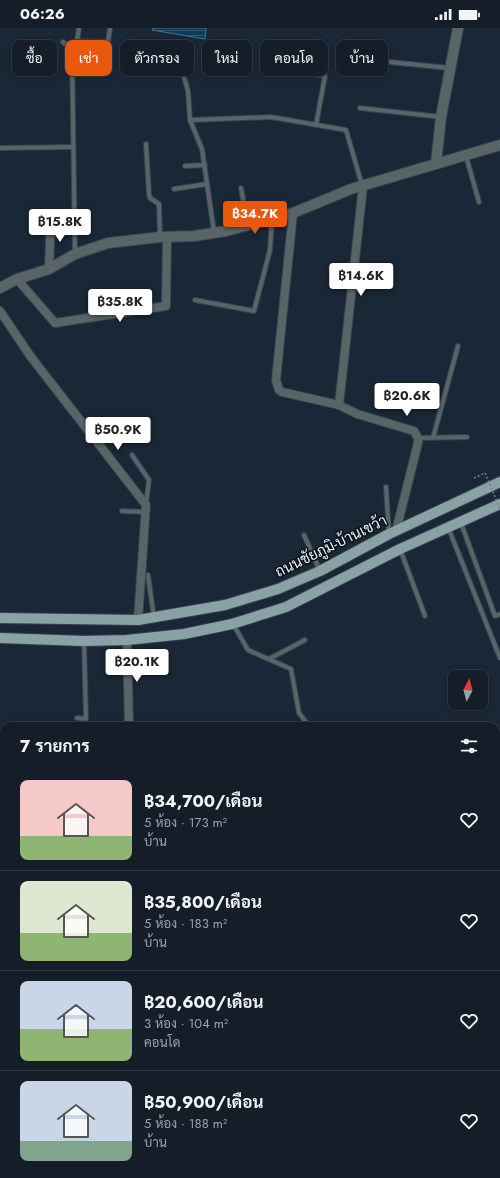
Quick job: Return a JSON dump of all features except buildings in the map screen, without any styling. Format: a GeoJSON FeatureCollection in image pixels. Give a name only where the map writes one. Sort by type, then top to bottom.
{"type":"FeatureCollection","features":[{"type":"Feature","properties":{"kind":"main road","name":"ถนนชัยภูมิ-บ้านเขว้า"},"geometry":{"type":"LineString","coordinates":[[0,618],[138,620],[225,605],[278,589],[320,571],[392,533],[500,482]]}},
{"type":"Feature","properties":{"kind":"main road"},"geometry":{"type":"LineString","coordinates":[[0,638],[84,641],[127,640],[184,634],[232,624],[286,608],[400,549],[500,504]]}},
{"type":"Feature","properties":{"kind":"street"},"geometry":{"type":"LineString","coordinates":[[436,164],[441,117],[458,28]]}},
{"type":"Feature","properties":{"kind":"street"},"geometry":{"type":"LineString","coordinates":[[0,288],[17,279],[49,269],[75,254],[108,243],[164,236],[194,236],[226,231],[293,213],[363,186],[500,145]]}},
{"type":"Feature","properties":{"kind":"street"},"geometry":{"type":"LineString","coordinates":[[339,405],[363,186]]}},
{"type":"Feature","properties":{"kind":"street"},"geometry":{"type":"LineString","coordinates":[[293,213],[276,380],[277,387],[282,392],[339,405],[357,414],[410,428],[414,431],[418,438],[392,533]]}},
{"type":"Feature","properties":{"kind":"street"},"geometry":{"type":"LineString","coordinates":[[49,269],[51,215]]}},
{"type":"Feature","properties":{"kind":"street"},"geometry":{"type":"LineString","coordinates":[[17,279],[55,323],[166,306],[164,236]]}},
{"type":"Feature","properties":{"kind":"street"},"geometry":{"type":"LineString","coordinates":[[0,311],[31,357],[146,508],[138,620]]}},
{"type":"Feature","properties":{"kind":"street"},"geometry":{"type":"LineString","coordinates":[[127,640],[129,722]]}},
{"type":"Feature","properties":{"kind":"lane"},"geometry":{"type":"LineString","coordinates":[[78,40],[79,28]]}},
{"type":"Feature","properties":{"kind":"lane"},"geometry":{"type":"LineString","coordinates":[[108,40],[110,28]]}},
{"type":"Feature","properties":{"kind":"lane"},"geometry":{"type":"LineString","coordinates":[[388,62],[450,68]]}},
{"type":"Feature","properties":{"kind":"lane"},"geometry":{"type":"LineString","coordinates":[[73,76],[75,254]]}},
{"type":"Feature","properties":{"kind":"lane"},"geometry":{"type":"LineString","coordinates":[[184,76],[188,90],[190,120],[202,149],[214,232]]}},
{"type":"Feature","properties":{"kind":"lane"},"geometry":{"type":"LineString","coordinates":[[316,125],[325,76]]}},
{"type":"Feature","properties":{"kind":"lane"},"geometry":{"type":"LineString","coordinates":[[360,108],[441,117]]}},
{"type":"Feature","properties":{"kind":"lane"},"geometry":{"type":"LineString","coordinates":[[190,120],[271,117],[346,130],[363,186]]}},
{"type":"Feature","properties":{"kind":"lane"},"geometry":{"type":"LineString","coordinates":[[146,144],[149,194],[150,198],[159,204],[164,236]]}},
{"type":"Feature","properties":{"kind":"lane"},"geometry":{"type":"LineString","coordinates":[[0,148],[74,147]]}},
{"type":"Feature","properties":{"kind":"lane"},"geometry":{"type":"LineString","coordinates":[[466,155],[479,202]]}},
{"type":"Feature","properties":{"kind":"lane"},"geometry":{"type":"LineString","coordinates":[[185,166],[205,165]]}},
{"type":"Feature","properties":{"kind":"lane"},"geometry":{"type":"LineString","coordinates":[[174,188],[207,184]]}},
{"type":"Feature","properties":{"kind":"lane"},"geometry":{"type":"LineString","coordinates":[[241,188],[248,225]]}},
{"type":"Feature","properties":{"kind":"lane"},"geometry":{"type":"LineString","coordinates":[[195,300],[254,311],[270,250],[272,218]]}},
{"type":"Feature","properties":{"kind":"lane"},"geometry":{"type":"LineString","coordinates":[[433,438],[458,346]]}},
{"type":"Feature","properties":{"kind":"lane"},"geometry":{"type":"LineString","coordinates":[[418,438],[467,437]]}},
{"type":"Feature","properties":{"kind":"lane"},"geometry":{"type":"LineString","coordinates":[[122,511],[146,508],[149,480],[132,455]]}},
{"type":"Feature","properties":{"kind":"lane"},"geometry":{"type":"LineString","coordinates":[[386,487],[392,533]]}},
{"type":"Feature","properties":{"kind":"lane"},"geometry":{"type":"LineString","coordinates":[[460,523],[496,616],[500,614]]}},
{"type":"Feature","properties":{"kind":"lane"},"geometry":{"type":"LineString","coordinates":[[447,527],[500,658]]}},
{"type":"Feature","properties":{"kind":"lane"},"geometry":{"type":"LineString","coordinates":[[304,536],[320,571]]}},
{"type":"Feature","properties":{"kind":"lane"},"geometry":{"type":"LineString","coordinates":[[400,549],[425,616]]}},
{"type":"Feature","properties":{"kind":"lane"},"geometry":{"type":"LineString","coordinates":[[148,575],[154,618]]}},
{"type":"Feature","properties":{"kind":"lane"},"geometry":{"type":"LineString","coordinates":[[232,624],[248,650],[291,669],[299,713],[306,722]]}},
{"type":"Feature","properties":{"kind":"lane"},"geometry":{"type":"LineString","coordinates":[[269,659],[305,640]]}},
{"type":"Feature","properties":{"kind":"lane"},"geometry":{"type":"LineString","coordinates":[[78,718],[86,719],[84,641]]}},
{"type":"Feature","properties":{"kind":"path"},"geometry":{"type":"LineString","coordinates":[[474,478],[485,473],[500,509]]}},
{"type":"Feature","properties":{"kind":"water"},"geometry":{"type":"Polygon","coordinates":[[[153,28],[206,28],[205,39],[152,30],[153,28]]]}}]}
